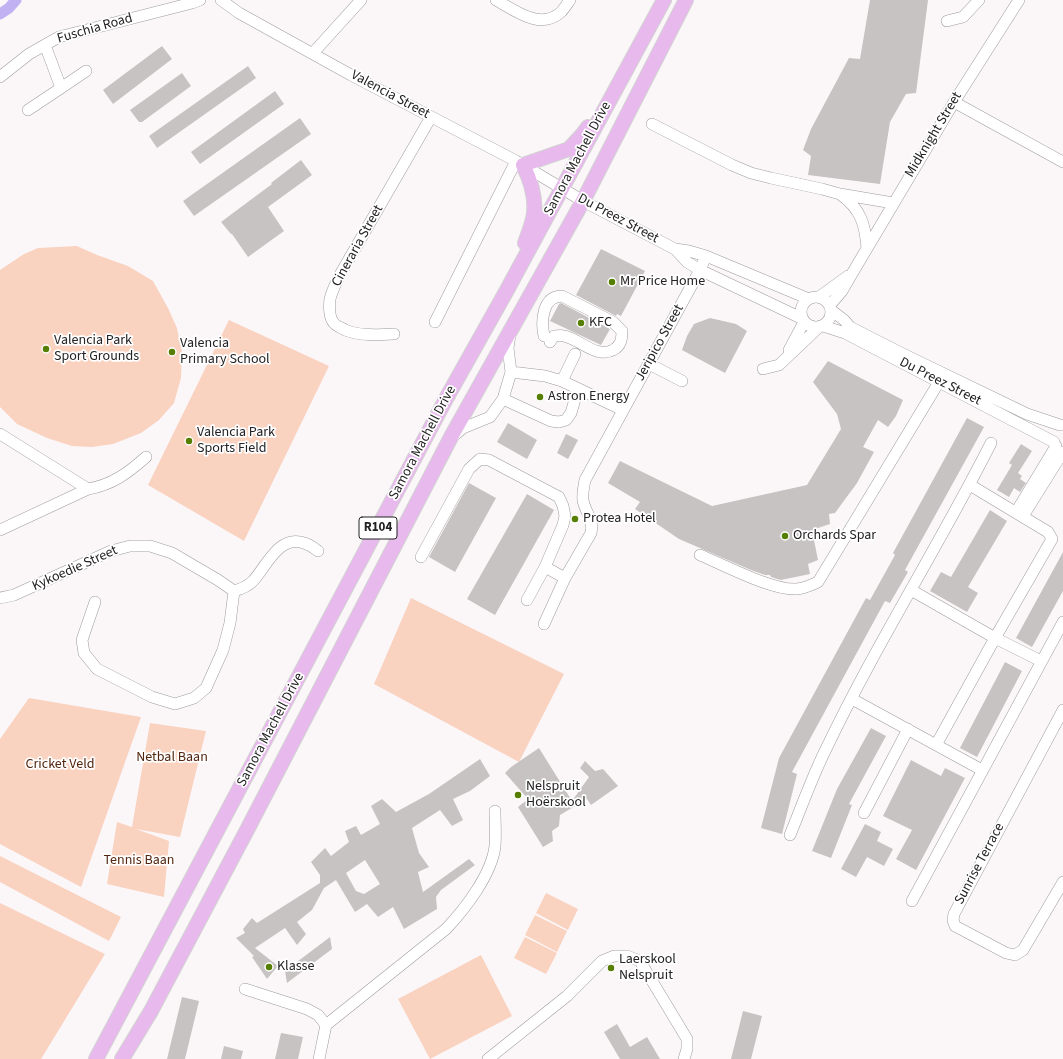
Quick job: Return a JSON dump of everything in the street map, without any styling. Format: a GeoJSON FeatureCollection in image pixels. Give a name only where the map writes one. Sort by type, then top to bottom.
{"type":"FeatureCollection","features":[{"type":"Feature","properties":{"kind":"main road","name":"Samora Machell Drive"},"geometry":{"type":"LineString","coordinates":[[96,1059],[447,397],[507,290],[664,0]]}},
{"type":"Feature","properties":{"kind":"main road","name":"Samora Machell Drive"},"geometry":{"type":"LineString","coordinates":[[122,1059],[151,1011],[247,830],[451,437],[583,201],[686,0]]}},
{"type":"Feature","properties":{"kind":"main road"},"geometry":{"type":"LineString","coordinates":[[507,290],[533,219],[534,209],[533,191],[529,176],[519,163],[569,149],[582,135],[643,40]]}},
{"type":"Feature","properties":{"kind":"street","name":"Fuschia Road"},"geometry":{"type":"LineString","coordinates":[[0,77],[29,54],[59,37],[200,0]]}},
{"type":"Feature","properties":{"kind":"street","name":"Valencia Street"},"geometry":{"type":"LineString","coordinates":[[221,0],[239,13],[519,163],[562,189]]}},
{"type":"Feature","properties":{"kind":"street"},"geometry":{"type":"LineString","coordinates":[[313,53],[361,0]]}},
{"type":"Feature","properties":{"kind":"street"},"geometry":{"type":"LineString","coordinates":[[496,0],[522,14],[536,19],[545,20],[554,17],[561,12],[570,0]]}},
{"type":"Feature","properties":{"kind":"street"},"geometry":{"type":"LineString","coordinates":[[947,21],[963,17],[979,0]]}},
{"type":"Feature","properties":{"kind":"street","name":"Midknight Street"},"geometry":{"type":"LineString","coordinates":[[830,308],[842,291],[954,102],[1019,0]]}},
{"type":"Feature","properties":{"kind":"street"},"geometry":{"type":"LineString","coordinates":[[45,45],[60,88]]}},
{"type":"Feature","properties":{"kind":"street"},"geometry":{"type":"LineString","coordinates":[[28,110],[86,71]]}},
{"type":"Feature","properties":{"kind":"street"},"geometry":{"type":"LineString","coordinates":[[954,102],[1063,162]]}},
{"type":"Feature","properties":{"kind":"street","name":"Cineraria Street"},"geometry":{"type":"LineString","coordinates":[[394,334],[372,336],[354,334],[341,328],[334,323],[330,313],[330,298],[341,273],[432,117]]}},
{"type":"Feature","properties":{"kind":"street"},"geometry":{"type":"LineString","coordinates":[[652,124],[732,165],[751,173],[840,194],[893,203]]}},
{"type":"Feature","properties":{"kind":"street"},"geometry":{"type":"LineString","coordinates":[[435,322],[519,163]]}},
{"type":"Feature","properties":{"kind":"street","name":"Du Preez Street"},"geometry":{"type":"LineString","coordinates":[[562,189],[675,249],[706,256],[814,298]]}},
{"type":"Feature","properties":{"kind":"street"},"geometry":{"type":"LineString","coordinates":[[840,194],[847,199],[860,214],[866,233],[867,248]]}},
{"type":"Feature","properties":{"kind":"street","name":"Du Preez Street"},"geometry":{"type":"LineString","coordinates":[[675,249],[687,262],[700,270],[804,321]]}},
{"type":"Feature","properties":{"kind":"street","name":"Jeripico Street"},"geometry":{"type":"LineString","coordinates":[[544,624],[565,578],[591,533],[592,525],[590,516],[583,500],[585,480],[622,410],[649,364],[663,335],[700,270],[706,256]]}},
{"type":"Feature","properties":{"kind":"street","name":"Midknight Street"},"geometry":{"type":"LineString","coordinates":[[814,298],[853,272]]}},
{"type":"Feature","properties":{"kind":"street"},"geometry":{"type":"LineString","coordinates":[[556,296],[562,296],[613,322],[622,331],[622,340],[617,348],[608,353],[599,352],[565,336],[554,336],[547,339],[542,324],[544,312],[548,303],[556,296]]}},
{"type":"Feature","properties":{"kind":"street"},"geometry":{"type":"LineString","coordinates":[[763,369],[778,365],[783,361],[830,319],[830,308],[827,302],[814,298],[803,306],[801,315],[804,321],[811,327],[821,327]]}},
{"type":"Feature","properties":{"kind":"street","name":"Du Preez Street"},"geometry":{"type":"LineString","coordinates":[[830,308],[850,326],[903,354],[1027,414],[1061,424]]}},
{"type":"Feature","properties":{"kind":"street"},"geometry":{"type":"LineString","coordinates":[[783,361],[795,342],[804,321]]}},
{"type":"Feature","properties":{"kind":"street","name":"Du Preez Street"},"geometry":{"type":"LineString","coordinates":[[821,327],[845,333],[939,382],[1059,448]]}},
{"type":"Feature","properties":{"kind":"street"},"geometry":{"type":"LineString","coordinates":[[451,437],[464,428],[490,416],[503,399],[511,372],[508,348],[510,330]]}},
{"type":"Feature","properties":{"kind":"street"},"geometry":{"type":"LineString","coordinates":[[562,381],[575,354]]}},
{"type":"Feature","properties":{"kind":"street"},"geometry":{"type":"LineString","coordinates":[[649,364],[682,381]]}},
{"type":"Feature","properties":{"kind":"street"},"geometry":{"type":"LineString","coordinates":[[511,372],[545,376],[562,381],[622,410]]}},
{"type":"Feature","properties":{"kind":"street"},"geometry":{"type":"LineString","coordinates":[[700,555],[782,588],[796,589],[807,587],[818,582],[939,382]]}},
{"type":"Feature","properties":{"kind":"street"},"geometry":{"type":"LineString","coordinates":[[503,399],[550,421],[559,422],[566,420],[571,413],[578,389]]}},
{"type":"Feature","properties":{"kind":"street"},"geometry":{"type":"LineString","coordinates":[[1020,514],[1059,448],[1054,433],[1061,424]]}},
{"type":"Feature","properties":{"kind":"street"},"geometry":{"type":"LineString","coordinates":[[0,434],[88,489]]}},
{"type":"Feature","properties":{"kind":"street"},"geometry":{"type":"LineString","coordinates":[[790,835],[826,750],[852,698],[970,485],[991,443]]}},
{"type":"Feature","properties":{"kind":"street"},"geometry":{"type":"LineString","coordinates":[[0,530],[88,489],[101,487],[126,474],[146,457]]}},
{"type":"Feature","properties":{"kind":"street"},"geometry":{"type":"LineString","coordinates":[[421,557],[469,469],[480,459],[489,460],[559,497],[563,506],[565,516],[563,525],[545,567],[527,600]]}},
{"type":"Feature","properties":{"kind":"street"},"geometry":{"type":"LineString","coordinates":[[936,745],[1052,539],[1048,532],[970,485]]}},
{"type":"Feature","properties":{"kind":"street"},"geometry":{"type":"LineString","coordinates":[[95,602],[82,640],[84,653],[97,668],[152,697],[175,704],[194,698],[206,688],[223,650],[230,623],[234,591],[253,582],[270,558],[283,545],[295,542],[304,542],[318,551]]}},
{"type":"Feature","properties":{"kind":"street","name":"Kykoedie Street"},"geometry":{"type":"LineString","coordinates":[[0,598],[14,595],[111,551],[130,546],[150,546],[172,553],[234,591]]}},
{"type":"Feature","properties":{"kind":"street"},"geometry":{"type":"LineString","coordinates":[[545,567],[565,578]]}},
{"type":"Feature","properties":{"kind":"street"},"geometry":{"type":"LineString","coordinates":[[911,590],[995,638],[1041,661]]}},
{"type":"Feature","properties":{"kind":"street"},"geometry":{"type":"LineString","coordinates":[[912,901],[1063,622]]}},
{"type":"Feature","properties":{"kind":"street"},"geometry":{"type":"LineString","coordinates":[[852,698],[982,770]]}},
{"type":"Feature","properties":{"kind":"street","name":"Sunrise Terrace"},"geometry":{"type":"LineString","coordinates":[[1061,717],[954,914],[953,920],[955,926],[1006,953],[1014,955],[1023,950],[1063,882]]}},
{"type":"Feature","properties":{"kind":"street"},"geometry":{"type":"LineString","coordinates":[[864,813],[908,729]]}},
{"type":"Feature","properties":{"kind":"street"},"geometry":{"type":"LineString","coordinates":[[319,1059],[326,1025],[446,929],[463,910],[486,873],[495,847],[495,812]]}},
{"type":"Feature","properties":{"kind":"street"},"geometry":{"type":"LineString","coordinates":[[488,1059],[567,996],[602,961],[614,956],[627,956],[640,961],[687,1039],[687,1049],[684,1059]]}},
{"type":"Feature","properties":{"kind":"street"},"geometry":{"type":"LineString","coordinates":[[245,989],[307,1009],[318,1015],[326,1025]]}},
{"type":"Feature","properties":{"kind":"green space"},"geometry":{"type":"Polygon","coordinates":[[[77,246],[128,266],[153,281],[177,328],[182,352],[181,378],[174,403],[159,420],[141,433],[113,444],[92,447],[72,446],[47,438],[17,424],[0,407],[0,270],[24,254],[38,248],[77,246]]]}},
{"type":"Feature","properties":{"kind":"green space"},"geometry":{"type":"Polygon","coordinates":[[[229,320],[329,366],[244,541],[148,485],[229,320]]]}},
{"type":"Feature","properties":{"kind":"green space"},"geometry":{"type":"Polygon","coordinates":[[[411,598],[564,674],[519,762],[374,684],[411,598]]]}},
{"type":"Feature","properties":{"kind":"green space","name":"Cricket Veld"},"geometry":{"type":"Polygon","coordinates":[[[29,698],[141,717],[81,887],[0,844],[0,739],[29,698]]]}},
{"type":"Feature","properties":{"kind":"green space","name":"Netbal Baan"},"geometry":{"type":"Polygon","coordinates":[[[150,723],[206,731],[180,837],[136,829],[169,841],[164,897],[107,884],[117,822],[132,827],[150,723]]]}},
{"type":"Feature","properties":{"kind":"green space","name":"Tennis Baan"},"geometry":{"type":"Polygon","coordinates":[[[0,856],[121,917],[109,941],[0,882],[0,856]]]}},
{"type":"Feature","properties":{"kind":"green space"},"geometry":{"type":"Polygon","coordinates":[[[546,893],[578,909],[568,930],[536,913],[546,893]]]}},
{"type":"Feature","properties":{"kind":"green space"},"geometry":{"type":"Polygon","coordinates":[[[0,903],[105,954],[41,1059],[0,1059],[0,903]]]}},
{"type":"Feature","properties":{"kind":"green space"},"geometry":{"type":"Polygon","coordinates":[[[535,915],[567,931],[557,952],[525,935],[535,915]]]}},
{"type":"Feature","properties":{"kind":"green space"},"geometry":{"type":"Polygon","coordinates":[[[525,937],[557,953],[546,974],[514,958],[525,937]]]}},
{"type":"Feature","properties":{"kind":"green space"},"geometry":{"type":"Polygon","coordinates":[[[481,955],[512,1016],[430,1059],[398,999],[481,955]]]}},
{"type":"Feature","properties":{"kind":"building"},"geometry":{"type":"Polygon","coordinates":[[[870,0],[928,0],[916,93],[906,94],[890,122],[880,184],[808,175],[811,156],[803,150],[811,129],[849,58],[860,59],[870,0]]]}},
{"type":"Feature","properties":{"kind":"building"},"geometry":{"type":"Polygon","coordinates":[[[162,46],[172,59],[113,104],[103,90],[162,46]]]}},
{"type":"Feature","properties":{"kind":"building"},"geometry":{"type":"Polygon","coordinates":[[[248,66],[256,78],[157,148],[149,136],[248,66]]]}},
{"type":"Feature","properties":{"kind":"building"},"geometry":{"type":"Polygon","coordinates":[[[182,73],[191,86],[142,122],[139,122],[130,110],[182,73]]]}},
{"type":"Feature","properties":{"kind":"building"},"geometry":{"type":"Polygon","coordinates":[[[275,91],[284,104],[200,164],[191,152],[275,91]]]}},
{"type":"Feature","properties":{"kind":"building"},"geometry":{"type":"Polygon","coordinates":[[[300,118],[311,134],[194,216],[183,201],[300,118]]]}},
{"type":"Feature","properties":{"kind":"building"},"geometry":{"type":"Polygon","coordinates":[[[301,160],[312,175],[268,207],[284,231],[248,257],[232,234],[221,222],[272,184],[271,183],[301,160]]]}},
{"type":"Feature","properties":{"kind":"building","name":"Mr Price Home"},"geometry":{"type":"Polygon","coordinates":[[[601,249],[645,271],[621,316],[617,314],[616,316],[576,295],[601,249]]]}},
{"type":"Feature","properties":{"kind":"building","name":"KFC"},"geometry":{"type":"Polygon","coordinates":[[[561,303],[610,329],[601,345],[550,321],[561,303]]]}},
{"type":"Feature","properties":{"kind":"building"},"geometry":{"type":"Polygon","coordinates":[[[710,318],[736,324],[747,331],[725,373],[682,350],[687,336],[694,324],[710,318]]]}},
{"type":"Feature","properties":{"kind":"building"},"geometry":{"type":"Polygon","coordinates":[[[828,361],[903,400],[896,416],[888,427],[878,420],[863,447],[874,452],[857,483],[835,513],[829,514],[830,524],[812,530],[818,560],[808,564],[810,574],[781,580],[777,579],[771,577],[770,575],[765,575],[751,570],[679,539],[635,509],[640,502],[608,483],[620,461],[712,506],[807,485],[841,429],[837,414],[813,382],[828,361]]]}},
{"type":"Feature","properties":{"kind":"building"},"geometry":{"type":"Polygon","coordinates":[[[967,418],[984,427],[905,570],[908,572],[890,603],[885,601],[792,772],[797,774],[782,834],[761,828],[779,758],[866,598],[870,600],[895,555],[893,553],[967,418]]]}},
{"type":"Feature","properties":{"kind":"building"},"geometry":{"type":"Polygon","coordinates":[[[508,423],[537,440],[527,459],[497,442],[508,423]]]}},
{"type":"Feature","properties":{"kind":"building"},"geometry":{"type":"Polygon","coordinates":[[[566,434],[578,440],[568,459],[557,453],[566,434]]]}},
{"type":"Feature","properties":{"kind":"building"},"geometry":{"type":"Polygon","coordinates":[[[1021,444],[1032,451],[1018,473],[1022,476],[1020,479],[1026,483],[1020,492],[1014,488],[1009,497],[997,490],[1012,465],[1009,463],[1021,444]]]}},
{"type":"Feature","properties":{"kind":"building"},"geometry":{"type":"Polygon","coordinates":[[[469,483],[496,498],[455,572],[429,557],[469,483]]]}},
{"type":"Feature","properties":{"kind":"building"},"geometry":{"type":"Polygon","coordinates":[[[527,494],[554,510],[495,615],[467,599],[527,494]]]}},
{"type":"Feature","properties":{"kind":"building"},"geometry":{"type":"Polygon","coordinates":[[[990,510],[1007,521],[968,587],[978,593],[967,612],[930,591],[941,572],[951,577],[990,510]]]}},
{"type":"Feature","properties":{"kind":"building"},"geometry":{"type":"Polygon","coordinates":[[[1063,552],[1063,591],[1032,647],[1016,638],[1063,552]]]}},
{"type":"Feature","properties":{"kind":"building"},"geometry":{"type":"Polygon","coordinates":[[[1005,662],[1022,671],[977,757],[960,748],[1005,662]]]}},
{"type":"Feature","properties":{"kind":"building"},"geometry":{"type":"Polygon","coordinates":[[[871,728],[886,736],[849,804],[852,805],[831,858],[812,851],[837,789],[871,728]]]}},
{"type":"Feature","properties":{"kind":"building"},"geometry":{"type":"Polygon","coordinates":[[[539,748],[572,801],[589,777],[580,768],[585,761],[595,771],[603,769],[618,786],[591,805],[587,799],[560,815],[559,826],[552,831],[553,841],[543,847],[518,807],[528,799],[505,773],[511,767],[539,748]]]}},
{"type":"Feature","properties":{"kind":"building"},"geometry":{"type":"Polygon","coordinates":[[[480,759],[490,776],[470,791],[453,799],[463,820],[452,826],[440,810],[412,828],[419,853],[429,867],[418,872],[423,892],[469,859],[475,865],[441,890],[436,897],[437,909],[404,929],[393,907],[378,917],[367,904],[355,912],[336,880],[324,888],[312,910],[297,922],[306,934],[297,945],[285,928],[255,948],[278,966],[267,979],[252,957],[254,956],[236,938],[245,933],[243,929],[252,918],[257,923],[320,883],[320,875],[311,862],[325,848],[331,856],[349,842],[345,831],[356,826],[361,835],[380,824],[371,806],[382,799],[396,812],[429,794],[480,759]],[[365,860],[346,873],[356,891],[364,894],[380,884],[365,860]]]}},
{"type":"Feature","properties":{"kind":"building"},"geometry":{"type":"Polygon","coordinates":[[[911,760],[941,776],[945,768],[965,778],[916,870],[896,859],[912,830],[883,816],[911,760]]]}},
{"type":"Feature","properties":{"kind":"building"},"geometry":{"type":"Polygon","coordinates":[[[865,824],[881,832],[877,841],[893,849],[884,866],[867,857],[856,877],[841,869],[865,824]]]}},
{"type":"Feature","properties":{"kind":"building"},"geometry":{"type":"Polygon","coordinates":[[[330,937],[332,949],[287,983],[285,971],[330,937]]]}},
{"type":"Feature","properties":{"kind":"building"},"geometry":{"type":"Polygon","coordinates":[[[182,997],[199,1001],[185,1059],[167,1059],[182,997]]]}},
{"type":"Feature","properties":{"kind":"building"},"geometry":{"type":"Polygon","coordinates":[[[743,1011],[762,1016],[751,1059],[731,1059],[743,1011]]]}},
{"type":"Feature","properties":{"kind":"building"},"geometry":{"type":"Polygon","coordinates":[[[617,1024],[630,1047],[647,1037],[660,1059],[620,1059],[604,1032],[617,1024]]]}},
{"type":"Feature","properties":{"kind":"building"},"geometry":{"type":"Polygon","coordinates":[[[281,1033],[303,1037],[298,1059],[275,1059],[281,1033]]]}},
{"type":"Feature","properties":{"kind":"building"},"geometry":{"type":"Polygon","coordinates":[[[224,1046],[243,1051],[241,1059],[221,1059],[224,1046]]]}},
{"type":"Feature","properties":{"kind":"waterway"},"geometry":{"type":"LineString","coordinates":[[0,14],[9,8],[16,0]]}},
{"type":"Feature","properties":{"kind":"place","name":"Mr Price Home"},"geometry":{"type":"Point","coordinates":[612,282]}},
{"type":"Feature","properties":{"kind":"place","name":"KFC"},"geometry":{"type":"Point","coordinates":[581,323]}},
{"type":"Feature","properties":{"kind":"place","name":"Valencia Park Sport Grounds"},"geometry":{"type":"Point","coordinates":[46,349]}},
{"type":"Feature","properties":{"kind":"place","name":"Valencia Primary School"},"geometry":{"type":"Point","coordinates":[172,352]}},
{"type":"Feature","properties":{"kind":"place","name":"Astron Energy"},"geometry":{"type":"Point","coordinates":[540,397]}},
{"type":"Feature","properties":{"kind":"place","name":"Valencia Park Sports Field"},"geometry":{"type":"Point","coordinates":[189,441]}},
{"type":"Feature","properties":{"kind":"place","name":"Protea Hotel"},"geometry":{"type":"Point","coordinates":[575,519]}},
{"type":"Feature","properties":{"kind":"place","name":"Orchards Spar"},"geometry":{"type":"Point","coordinates":[785,536]}},
{"type":"Feature","properties":{"kind":"place","name":"Nelspruit Hoërskool"},"geometry":{"type":"Point","coordinates":[518,795]}},
{"type":"Feature","properties":{"kind":"place","name":"Klasse"},"geometry":{"type":"Point","coordinates":[269,967]}},
{"type":"Feature","properties":{"kind":"place","name":"Laerskool Nelspruit"},"geometry":{"type":"Point","coordinates":[611,968]}}]}
